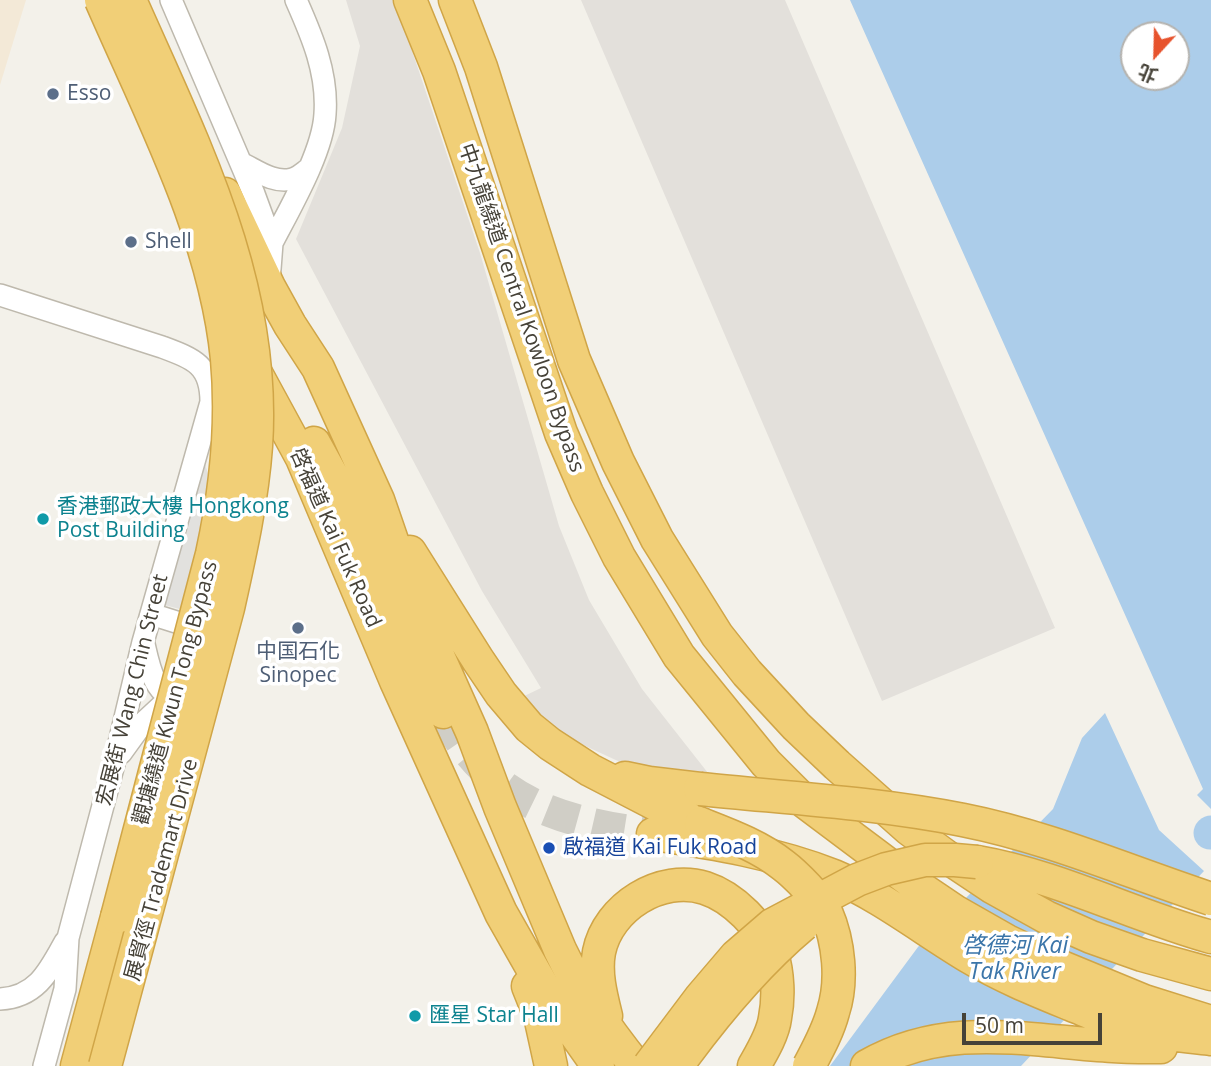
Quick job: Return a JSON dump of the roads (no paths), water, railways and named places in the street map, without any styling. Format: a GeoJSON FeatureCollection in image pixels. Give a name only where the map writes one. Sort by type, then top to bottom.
{"type":"FeatureCollection","features":[{"type":"Feature","properties":{"kind":"highway","name":"啓福道 Kai Fuk Road"},"geometry":{"type":"LineString","coordinates":[[88,0],[243,350],[302,458],[396,681],[501,913],[547,994],[598,1066]]}},
{"type":"Feature","properties":{"kind":"highway","name":"觀塘繞道 Kwun Tong Bypass"},"geometry":{"type":"LineString","coordinates":[[77,1066],[207,577],[222,510],[229,441],[227,359],[221,319],[205,254],[174,168],[101,0]]}},
{"type":"Feature","properties":{"kind":"highway","name":"觀塘繞道 Kwun Tong Bypass"},"geometry":{"type":"LineString","coordinates":[[108,1066],[228,608],[253,481],[257,419],[250,327],[234,252],[206,175],[131,0]]}},
{"type":"Feature","properties":{"kind":"highway"},"geometry":{"type":"LineString","coordinates":[[140,0],[254,259],[290,325],[318,368],[378,500],[410,593],[472,732],[500,807],[560,950],[571,973],[611,1034],[636,1066]]}},
{"type":"Feature","properties":{"kind":"highway","name":"中九龍繞道 Central Kowloon Bypass"},"geometry":{"type":"LineString","coordinates":[[410,0],[439,71],[561,433],[619,557],[679,656],[765,763],[804,802],[858,872],[956,912],[1063,968],[1152,1003],[1211,1022]]}},
{"type":"Feature","properties":{"kind":"highway","name":"中九龍繞道 Central Kowloon Bypass"},"geometry":{"type":"LineString","coordinates":[[455,0],[481,67],[574,360],[618,462],[657,539],[717,635],[747,673],[829,758],[909,829],[992,887],[1046,917],[1104,941],[1199,971]]}},
{"type":"Feature","properties":{"kind":"highway"},"geometry":{"type":"LineString","coordinates":[[243,350],[319,449],[416,662],[444,714]]}},
{"type":"Feature","properties":{"kind":"highway"},"geometry":{"type":"LineString","coordinates":[[378,500],[478,660],[529,727],[590,770],[669,811],[744,842],[782,864],[804,884],[825,910],[835,943],[839,976],[834,1011],[809,1066]]}},
{"type":"Feature","properties":{"kind":"highway"},"geometry":{"type":"LineString","coordinates":[[590,770],[649,783],[893,810],[965,821],[1062,847],[1211,900]]}},
{"type":"Feature","properties":{"kind":"highway"},"geometry":{"type":"LineString","coordinates":[[653,834],[756,852],[798,864],[858,872],[925,860],[977,862],[1030,874],[1211,937]]}},
{"type":"Feature","properties":{"kind":"highway"},"geometry":{"type":"LineString","coordinates":[[858,872],[869,894],[973,960],[1123,1037],[1211,1046]]}},
{"type":"Feature","properties":{"kind":"highway"},"geometry":{"type":"LineString","coordinates":[[649,1066],[701,997],[751,942],[772,925],[858,872]]}},
{"type":"Feature","properties":{"kind":"highway"},"geometry":{"type":"LineString","coordinates":[[677,1066],[753,971],[858,872]]}},
{"type":"Feature","properties":{"kind":"highway"},"geometry":{"type":"LineString","coordinates":[[611,1034],[603,1005],[598,962],[610,925],[632,902],[660,888],[690,885],[704,888],[729,901],[751,920],[772,954],[777,987],[775,1020],[754,1066]]}},
{"type":"Feature","properties":{"kind":"highway"},"geometry":{"type":"LineString","coordinates":[[501,913],[540,1016],[551,1066]]}},
{"type":"Feature","properties":{"kind":"highway"},"geometry":{"type":"LineString","coordinates":[[867,1066],[904,1049],[970,1036],[1169,1035],[1211,1039]]}},
{"type":"Feature","properties":{"kind":"street"},"geometry":{"type":"LineString","coordinates":[[171,0],[254,194],[272,243]]}},
{"type":"Feature","properties":{"kind":"street"},"geometry":{"type":"LineString","coordinates":[[269,287],[272,243],[317,149],[325,113],[323,77],[314,42],[296,0]]}},
{"type":"Feature","properties":{"kind":"street"},"geometry":{"type":"LineString","coordinates":[[241,163],[280,180],[292,179],[307,170]]}},
{"type":"Feature","properties":{"kind":"street","name":"宏展街 Wang Chin Street"},"geometry":{"type":"LineString","coordinates":[[0,295],[184,356],[207,375],[211,389],[211,402],[143,642],[68,938]]}},
{"type":"Feature","properties":{"kind":"street"},"geometry":{"type":"LineString","coordinates":[[151,614],[192,627],[198,624],[203,616],[230,517],[229,485],[203,431]]}},
{"type":"Feature","properties":{"kind":"street"},"geometry":{"type":"LineString","coordinates":[[114,764],[142,724],[170,699],[157,685],[143,642]]}},
{"type":"Feature","properties":{"kind":"street","name":"展貿徑 Trademart Drive"},"geometry":{"type":"LineString","coordinates":[[108,1066],[205,711],[170,699]]}},
{"type":"Feature","properties":{"kind":"street"},"geometry":{"type":"LineString","coordinates":[[114,764],[122,756],[140,753],[185,779]]}},
{"type":"Feature","properties":{"kind":"street"},"geometry":{"type":"LineString","coordinates":[[0,999],[14,997],[34,988],[68,938]]}},
{"type":"Feature","properties":{"kind":"street"},"geometry":{"type":"LineString","coordinates":[[44,1066],[65,989],[68,938]]}},
{"type":"Feature","properties":{"kind":"water"},"geometry":{"type":"Polygon","coordinates":[[[850,0],[1211,0],[1211,809],[1197,795],[1203,789],[850,0]]]}},
{"type":"Feature","properties":{"kind":"water","name":"啓德河 Kai Tak River"},"geometry":{"type":"Polygon","coordinates":[[[1105,713],[1159,830],[1204,871],[1021,1066],[830,1066],[918,947],[1053,809],[1082,738],[1105,713]]]}},
{"type":"Feature","properties":{"kind":"tunnel"},"geometry":{"type":"LineString","coordinates":[[444,714],[462,744],[479,764],[521,798],[563,816],[653,834]]}},
{"type":"Feature","properties":{"kind":"place","name":"Esso"},"geometry":{"type":"Point","coordinates":[53,94]}},
{"type":"Feature","properties":{"kind":"place","name":"Shell"},"geometry":{"type":"Point","coordinates":[131,242]}},
{"type":"Feature","properties":{"kind":"place","name":"香港郵政大樓 Hongkong Post Building"},"geometry":{"type":"Point","coordinates":[43,519]}},
{"type":"Feature","properties":{"kind":"place","name":"中国石化 Sinopec"},"geometry":{"type":"Point","coordinates":[298,628]}},
{"type":"Feature","properties":{"kind":"place","name":"啟福道 Kai Fuk Road"},"geometry":{"type":"Point","coordinates":[549,848]}},
{"type":"Feature","properties":{"kind":"place","name":"匯星 Star Hall"},"geometry":{"type":"Point","coordinates":[415,1016]}}]}
